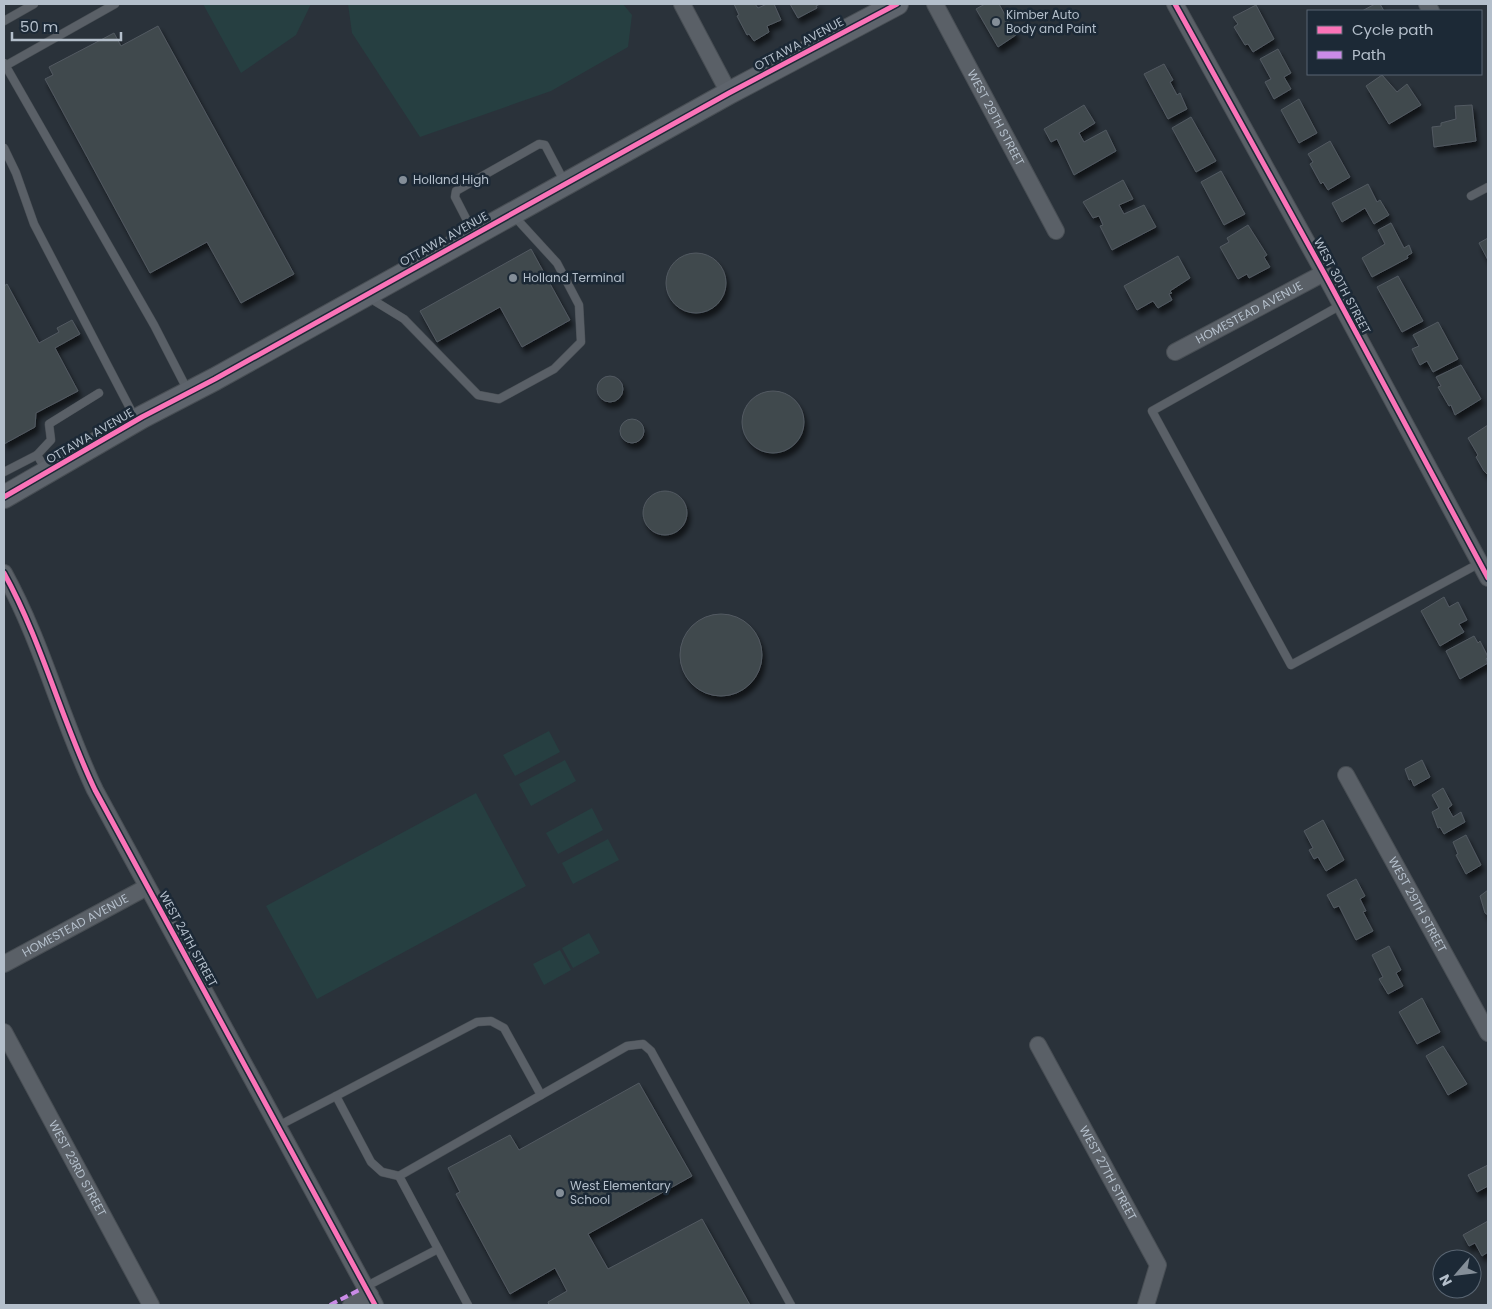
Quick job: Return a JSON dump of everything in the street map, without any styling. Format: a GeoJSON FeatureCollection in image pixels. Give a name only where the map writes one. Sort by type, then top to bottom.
{"type":"FeatureCollection","features":[{"type":"Feature","properties":{"kind":"street"},"geometry":{"type":"LineString","coordinates":[[682,4],[729,93]]}},
{"type":"Feature","properties":{"kind":"street","name":"OTTAWA AVENUE"},"geometry":{"type":"LineString","coordinates":[[4,497],[42,463],[136,421],[729,93],[897,4]]}},
{"type":"Feature","properties":{"kind":"street","name":"WEST 29TH STREET"},"geometry":{"type":"LineString","coordinates":[[935,4],[1056,230]]}},
{"type":"Feature","properties":{"kind":"street","name":"WEST 30TH STREET"},"geometry":{"type":"LineString","coordinates":[[1175,4],[1324,273],[1488,578]]}},
{"type":"Feature","properties":{"kind":"street","name":"HOMESTEAD AVENUE"},"geometry":{"type":"LineString","coordinates":[[1175,352],[1324,273]]}},
{"type":"Feature","properties":{"kind":"street","name":"WEST 24TH STREET"},"geometry":{"type":"LineString","coordinates":[[4,573],[33,632],[80,758],[370,1296]]}},
{"type":"Feature","properties":{"kind":"street","name":"WEST 29TH STREET"},"geometry":{"type":"LineString","coordinates":[[1346,775],[1488,1034]]}},
{"type":"Feature","properties":{"kind":"street","name":"HOMESTEAD AVENUE"},"geometry":{"type":"LineString","coordinates":[[4,964],[148,887]]}},
{"type":"Feature","properties":{"kind":"street","name":"WEST 23RD STREET"},"geometry":{"type":"LineString","coordinates":[[4,1032],[151,1305]]}},
{"type":"Feature","properties":{"kind":"street","name":"WEST 27TH STREET"},"geometry":{"type":"LineString","coordinates":[[1038,1045],[1158,1264],[1146,1305]]}},
{"type":"Feature","properties":{"kind":"street"},"geometry":{"type":"LineString","coordinates":[[351,1305],[370,1296]]}},
{"type":"Feature","properties":{"kind":"lane"},"geometry":{"type":"LineString","coordinates":[[4,21],[34,4]]}},
{"type":"Feature","properties":{"kind":"lane"},"geometry":{"type":"LineString","coordinates":[[115,4],[5,65],[154,325],[188,393]]}},
{"type":"Feature","properties":{"kind":"lane"},"geometry":{"type":"LineString","coordinates":[[474,234],[455,197],[456,191],[539,144],[545,145],[566,183]]}},
{"type":"Feature","properties":{"kind":"lane"},"geometry":{"type":"LineString","coordinates":[[4,148],[16,173],[34,224],[136,421]]}},
{"type":"Feature","properties":{"kind":"lane"},"geometry":{"type":"LineString","coordinates":[[1471,196],[1488,187]]}},
{"type":"Feature","properties":{"kind":"lane"},"geometry":{"type":"LineString","coordinates":[[364,295],[404,319],[478,395],[499,399],[554,369],[581,342],[579,305],[557,264],[512,213]]}},
{"type":"Feature","properties":{"kind":"lane"},"geometry":{"type":"LineString","coordinates":[[1341,305],[1152,410],[1291,664],[1480,564]]}},
{"type":"Feature","properties":{"kind":"lane"},"geometry":{"type":"LineString","coordinates":[[4,472],[42,463],[51,440],[49,424],[52,420],[99,393]]}},
{"type":"Feature","properties":{"kind":"lane"},"geometry":{"type":"LineString","coordinates":[[278,1126],[478,1022],[491,1021],[504,1028],[541,1095]]}},
{"type":"Feature","properties":{"kind":"lane"},"geometry":{"type":"LineString","coordinates":[[336,1096],[371,1162],[382,1172],[399,1176],[627,1046],[643,1044],[651,1051],[791,1305]]}},
{"type":"Feature","properties":{"kind":"lane"},"geometry":{"type":"LineString","coordinates":[[399,1176],[468,1305]]}},
{"type":"Feature","properties":{"kind":"lane"},"geometry":{"type":"LineString","coordinates":[[370,1296],[438,1249]]}},
{"type":"Feature","properties":{"kind":"green space"},"geometry":{"type":"Polygon","coordinates":[[[203,4],[311,4],[296,35],[241,73],[203,4]]]}},
{"type":"Feature","properties":{"kind":"green space"},"geometry":{"type":"Polygon","coordinates":[[[348,4],[623,4],[632,15],[628,47],[551,91],[420,137],[352,33],[348,4]]]}},
{"type":"Feature","properties":{"kind":"green space"},"geometry":{"type":"Polygon","coordinates":[[[549,731],[560,752],[515,776],[503,755],[549,731]]]}},
{"type":"Feature","properties":{"kind":"green space"},"geometry":{"type":"Polygon","coordinates":[[[565,760],[576,781],[531,806],[519,784],[565,760]]]}},
{"type":"Feature","properties":{"kind":"green space"},"geometry":{"type":"Polygon","coordinates":[[[476,793],[526,886],[317,999],[266,906],[476,793]]]}},
{"type":"Feature","properties":{"kind":"green space"},"geometry":{"type":"Polygon","coordinates":[[[592,808],[603,830],[558,854],[546,833],[592,808]]]}},
{"type":"Feature","properties":{"kind":"green space"},"geometry":{"type":"Polygon","coordinates":[[[608,839],[619,860],[573,884],[562,863],[608,839]]]}},
{"type":"Feature","properties":{"kind":"green space"},"geometry":{"type":"Polygon","coordinates":[[[589,933],[600,953],[573,968],[562,948],[589,933]]]}},
{"type":"Feature","properties":{"kind":"green space"},"geometry":{"type":"Polygon","coordinates":[[[560,950],[571,970],[544,985],[533,964],[560,950]]]}},
{"type":"Feature","properties":{"kind":"building"},"geometry":{"type":"Polygon","coordinates":[[[734,4],[755,4],[758,8],[767,4],[774,4],[781,20],[767,26],[769,32],[754,41],[749,34],[747,35],[737,16],[739,15],[734,4]]]}},
{"type":"Feature","properties":{"kind":"building"},"geometry":{"type":"Polygon","coordinates":[[[790,4],[820,4],[816,6],[817,8],[798,18],[790,4]]]}},
{"type":"Feature","properties":{"kind":"building","name":"Kimber Auto Body and Paint"},"geometry":{"type":"Polygon","coordinates":[[[985,4],[999,4],[1016,35],[998,47],[976,9],[985,4]]]}},
{"type":"Feature","properties":{"kind":"building"},"geometry":{"type":"Polygon","coordinates":[[[1375,4],[1380,4],[1383,10],[1364,10],[1375,4]]]}},
{"type":"Feature","properties":{"kind":"building"},"geometry":{"type":"Polygon","coordinates":[[[1256,5],[1274,39],[1253,52],[1248,44],[1245,45],[1234,27],[1238,24],[1233,17],[1256,5]]]}},
{"type":"Feature","properties":{"kind":"building"},"geometry":{"type":"Polygon","coordinates":[[[158,26],[294,274],[241,303],[207,242],[150,273],[45,79],[53,75],[49,67],[114,33],[121,46],[158,26]]]}},
{"type":"Feature","properties":{"kind":"building"},"geometry":{"type":"Polygon","coordinates":[[[1278,49],[1291,73],[1284,77],[1291,89],[1274,99],[1265,82],[1271,79],[1260,59],[1278,49]]]}},
{"type":"Feature","properties":{"kind":"building"},"geometry":{"type":"Polygon","coordinates":[[[1164,64],[1173,80],[1170,82],[1177,95],[1180,93],[1187,109],[1168,119],[1144,74],[1164,64]]]}},
{"type":"Feature","properties":{"kind":"building"},"geometry":{"type":"Polygon","coordinates":[[[1382,75],[1397,92],[1407,84],[1421,105],[1389,124],[1366,86],[1382,75]]]}},
{"type":"Feature","properties":{"kind":"building"},"geometry":{"type":"Polygon","coordinates":[[[1299,99],[1317,133],[1299,143],[1281,110],[1299,99]]]}},
{"type":"Feature","properties":{"kind":"building"},"geometry":{"type":"Polygon","coordinates":[[[1084,105],[1095,123],[1079,133],[1084,142],[1106,130],[1116,151],[1074,175],[1057,139],[1051,142],[1044,129],[1084,105]]]}},
{"type":"Feature","properties":{"kind":"building"},"geometry":{"type":"Polygon","coordinates":[[[1472,105],[1476,141],[1434,147],[1432,127],[1441,126],[1441,123],[1456,119],[1455,106],[1472,105]]]}},
{"type":"Feature","properties":{"kind":"building"},"geometry":{"type":"Polygon","coordinates":[[[1191,117],[1216,161],[1196,172],[1172,128],[1191,117]]]}},
{"type":"Feature","properties":{"kind":"building"},"geometry":{"type":"Polygon","coordinates":[[[1330,141],[1350,177],[1328,190],[1323,182],[1321,184],[1310,164],[1313,162],[1308,154],[1330,141]]]}},
{"type":"Feature","properties":{"kind":"building"},"geometry":{"type":"Polygon","coordinates":[[[1221,171],[1245,214],[1224,225],[1201,182],[1221,171]]]}},
{"type":"Feature","properties":{"kind":"building"},"geometry":{"type":"Polygon","coordinates":[[[1123,180],[1133,199],[1119,205],[1124,214],[1144,205],[1156,227],[1112,250],[1100,226],[1103,225],[1099,216],[1093,218],[1083,202],[1123,180]]]}},
{"type":"Feature","properties":{"kind":"building"},"geometry":{"type":"Polygon","coordinates":[[[1368,184],[1377,202],[1380,200],[1389,215],[1374,224],[1365,208],[1342,222],[1332,203],[1368,184]]]}},
{"type":"Feature","properties":{"kind":"building"},"geometry":{"type":"Polygon","coordinates":[[[1391,223],[1404,248],[1409,245],[1412,253],[1407,256],[1408,258],[1372,277],[1362,258],[1385,244],[1378,230],[1391,223]]]}},
{"type":"Feature","properties":{"kind":"building"},"geometry":{"type":"Polygon","coordinates":[[[1248,225],[1267,255],[1264,257],[1270,267],[1249,278],[1247,274],[1238,279],[1220,247],[1229,242],[1227,238],[1248,225]]]}},
{"type":"Feature","properties":{"kind":"building"},"geometry":{"type":"Polygon","coordinates":[[[1488,238],[1488,260],[1479,243],[1488,238]]]}},
{"type":"Feature","properties":{"kind":"building","name":"Holland Terminal"},"geometry":{"type":"Polygon","coordinates":[[[531,249],[570,320],[522,347],[500,307],[437,342],[420,311],[531,249]]]}},
{"type":"Feature","properties":{"kind":"building"},"geometry":{"type":"Polygon","coordinates":[[[696,253],[712,258],[717,262],[721,267],[726,283],[721,299],[717,304],[712,308],[696,313],[680,308],[675,304],[671,299],[666,283],[671,267],[675,262],[680,258],[696,253]]]}},
{"type":"Feature","properties":{"kind":"building"},"geometry":{"type":"Polygon","coordinates":[[[1178,256],[1190,278],[1170,291],[1172,293],[1169,294],[1172,300],[1158,308],[1153,301],[1137,310],[1124,286],[1178,256]]]}},
{"type":"Feature","properties":{"kind":"building"},"geometry":{"type":"Polygon","coordinates":[[[1398,276],[1423,321],[1402,332],[1377,287],[1398,276]]]}},
{"type":"Feature","properties":{"kind":"building"},"geometry":{"type":"Polygon","coordinates":[[[7,284],[39,343],[59,332],[57,328],[72,320],[80,334],[55,348],[78,391],[36,413],[35,427],[4,444],[4,286],[7,284]]]}},
{"type":"Feature","properties":{"kind":"building"},"geometry":{"type":"Polygon","coordinates":[[[1438,322],[1458,359],[1433,372],[1427,361],[1420,365],[1412,349],[1419,346],[1413,335],[1438,322]]]}},
{"type":"Feature","properties":{"kind":"building"},"geometry":{"type":"Polygon","coordinates":[[[1461,365],[1481,399],[1455,415],[1451,405],[1449,406],[1438,387],[1441,386],[1436,377],[1461,365]]]}},
{"type":"Feature","properties":{"kind":"building"},"geometry":{"type":"Polygon","coordinates":[[[610,376],[619,380],[623,389],[619,398],[610,402],[601,398],[597,389],[601,380],[610,376]]]}},
{"type":"Feature","properties":{"kind":"building"},"geometry":{"type":"Polygon","coordinates":[[[767,391],[779,391],[795,400],[802,410],[804,422],[802,434],[795,444],[779,453],[767,453],[756,448],[747,439],[742,428],[742,416],[747,405],[756,396],[767,391]]]}},
{"type":"Feature","properties":{"kind":"building"},"geometry":{"type":"Polygon","coordinates":[[[632,419],[641,422],[644,431],[641,440],[632,443],[623,440],[620,431],[623,422],[632,419]]]}},
{"type":"Feature","properties":{"kind":"building"},"geometry":{"type":"Polygon","coordinates":[[[1488,425],[1488,475],[1476,457],[1478,455],[1468,438],[1488,425]]]}},
{"type":"Feature","properties":{"kind":"building"},"geometry":{"type":"Polygon","coordinates":[[[669,491],[681,497],[686,504],[686,522],[681,529],[674,534],[661,535],[653,532],[646,525],[643,509],[646,501],[653,494],[669,491]]]}},
{"type":"Feature","properties":{"kind":"building"},"geometry":{"type":"Polygon","coordinates":[[[1444,597],[1449,607],[1458,602],[1467,620],[1459,624],[1464,632],[1440,646],[1421,611],[1444,597]]]}},
{"type":"Feature","properties":{"kind":"building"},"geometry":{"type":"Polygon","coordinates":[[[721,614],[737,618],[750,626],[758,639],[762,655],[758,671],[750,684],[737,692],[721,696],[705,692],[692,684],[684,671],[680,655],[684,639],[692,626],[705,618],[721,614]]]}},
{"type":"Feature","properties":{"kind":"building"},"geometry":{"type":"Polygon","coordinates":[[[1474,636],[1478,643],[1480,641],[1488,657],[1486,659],[1488,663],[1460,679],[1446,651],[1474,636]]]}},
{"type":"Feature","properties":{"kind":"building"},"geometry":{"type":"Polygon","coordinates":[[[1422,760],[1430,777],[1414,786],[1411,779],[1409,780],[1405,769],[1422,760]]]}},
{"type":"Feature","properties":{"kind":"building"},"geometry":{"type":"Polygon","coordinates":[[[1443,788],[1452,805],[1448,808],[1453,817],[1461,812],[1465,822],[1444,834],[1440,827],[1438,828],[1432,812],[1439,808],[1432,795],[1443,788]]]}},
{"type":"Feature","properties":{"kind":"building"},"geometry":{"type":"Polygon","coordinates":[[[1323,820],[1344,860],[1326,871],[1318,857],[1314,859],[1309,850],[1313,848],[1304,831],[1323,820]]]}},
{"type":"Feature","properties":{"kind":"building"},"geometry":{"type":"Polygon","coordinates":[[[1466,835],[1481,865],[1466,874],[1456,855],[1458,854],[1453,842],[1466,835]]]}},
{"type":"Feature","properties":{"kind":"building"},"geometry":{"type":"Polygon","coordinates":[[[1356,879],[1365,896],[1360,899],[1366,911],[1363,912],[1373,931],[1356,940],[1339,906],[1334,908],[1327,895],[1356,879]]]}},
{"type":"Feature","properties":{"kind":"building"},"geometry":{"type":"Polygon","coordinates":[[[1488,890],[1488,915],[1485,913],[1480,896],[1488,890]]]}},
{"type":"Feature","properties":{"kind":"building"},"geometry":{"type":"Polygon","coordinates":[[[1389,946],[1401,970],[1396,973],[1403,986],[1388,994],[1379,979],[1383,977],[1372,955],[1389,946]]]}},
{"type":"Feature","properties":{"kind":"building"},"geometry":{"type":"Polygon","coordinates":[[[1422,998],[1440,1032],[1417,1044],[1399,1012],[1422,998]]]}},
{"type":"Feature","properties":{"kind":"building"},"geometry":{"type":"Polygon","coordinates":[[[1443,1046],[1467,1084],[1448,1095],[1426,1056],[1443,1046]]]}},
{"type":"Feature","properties":{"kind":"building","name":"West Elementary School"},"geometry":{"type":"Polygon","coordinates":[[[639,1083],[692,1176],[588,1234],[608,1269],[702,1219],[750,1305],[549,1305],[548,1302],[567,1291],[555,1268],[510,1294],[456,1194],[460,1192],[448,1168],[510,1135],[519,1150],[639,1083]]]}},
{"type":"Feature","properties":{"kind":"building"},"geometry":{"type":"Polygon","coordinates":[[[1488,1165],[1488,1186],[1477,1192],[1468,1175],[1488,1165]]]}},
{"type":"Feature","properties":{"kind":"building"},"geometry":{"type":"Polygon","coordinates":[[[1488,1221],[1488,1252],[1482,1256],[1482,1249],[1478,1249],[1475,1243],[1469,1246],[1463,1235],[1488,1221]]]}},
{"type":"Feature","properties":{"kind":"marked path"},"geometry":{"type":"LineString","coordinates":[[330,1305],[365,1287]]}},
{"type":"Feature","properties":{"kind":"cycle path"},"geometry":{"type":"LineString","coordinates":[[4,497],[142,417],[215,379],[729,93],[897,4]]}},
{"type":"Feature","properties":{"kind":"cycle path"},"geometry":{"type":"LineString","coordinates":[[1175,4],[1324,273],[1488,578]]}},
{"type":"Feature","properties":{"kind":"cycle path"},"geometry":{"type":"LineString","coordinates":[[4,573],[41,653],[72,736],[95,790],[375,1305]]}},
{"type":"Feature","properties":{"kind":"place","name":"Kimber Auto Body and Paint"},"geometry":{"type":"Point","coordinates":[996,22]}},
{"type":"Feature","properties":{"kind":"place","name":"Holland High"},"geometry":{"type":"Point","coordinates":[403,180]}},
{"type":"Feature","properties":{"kind":"place","name":"Holland Terminal"},"geometry":{"type":"Point","coordinates":[513,278]}},
{"type":"Feature","properties":{"kind":"place","name":"West Elementary School"},"geometry":{"type":"Point","coordinates":[560,1193]}}]}
